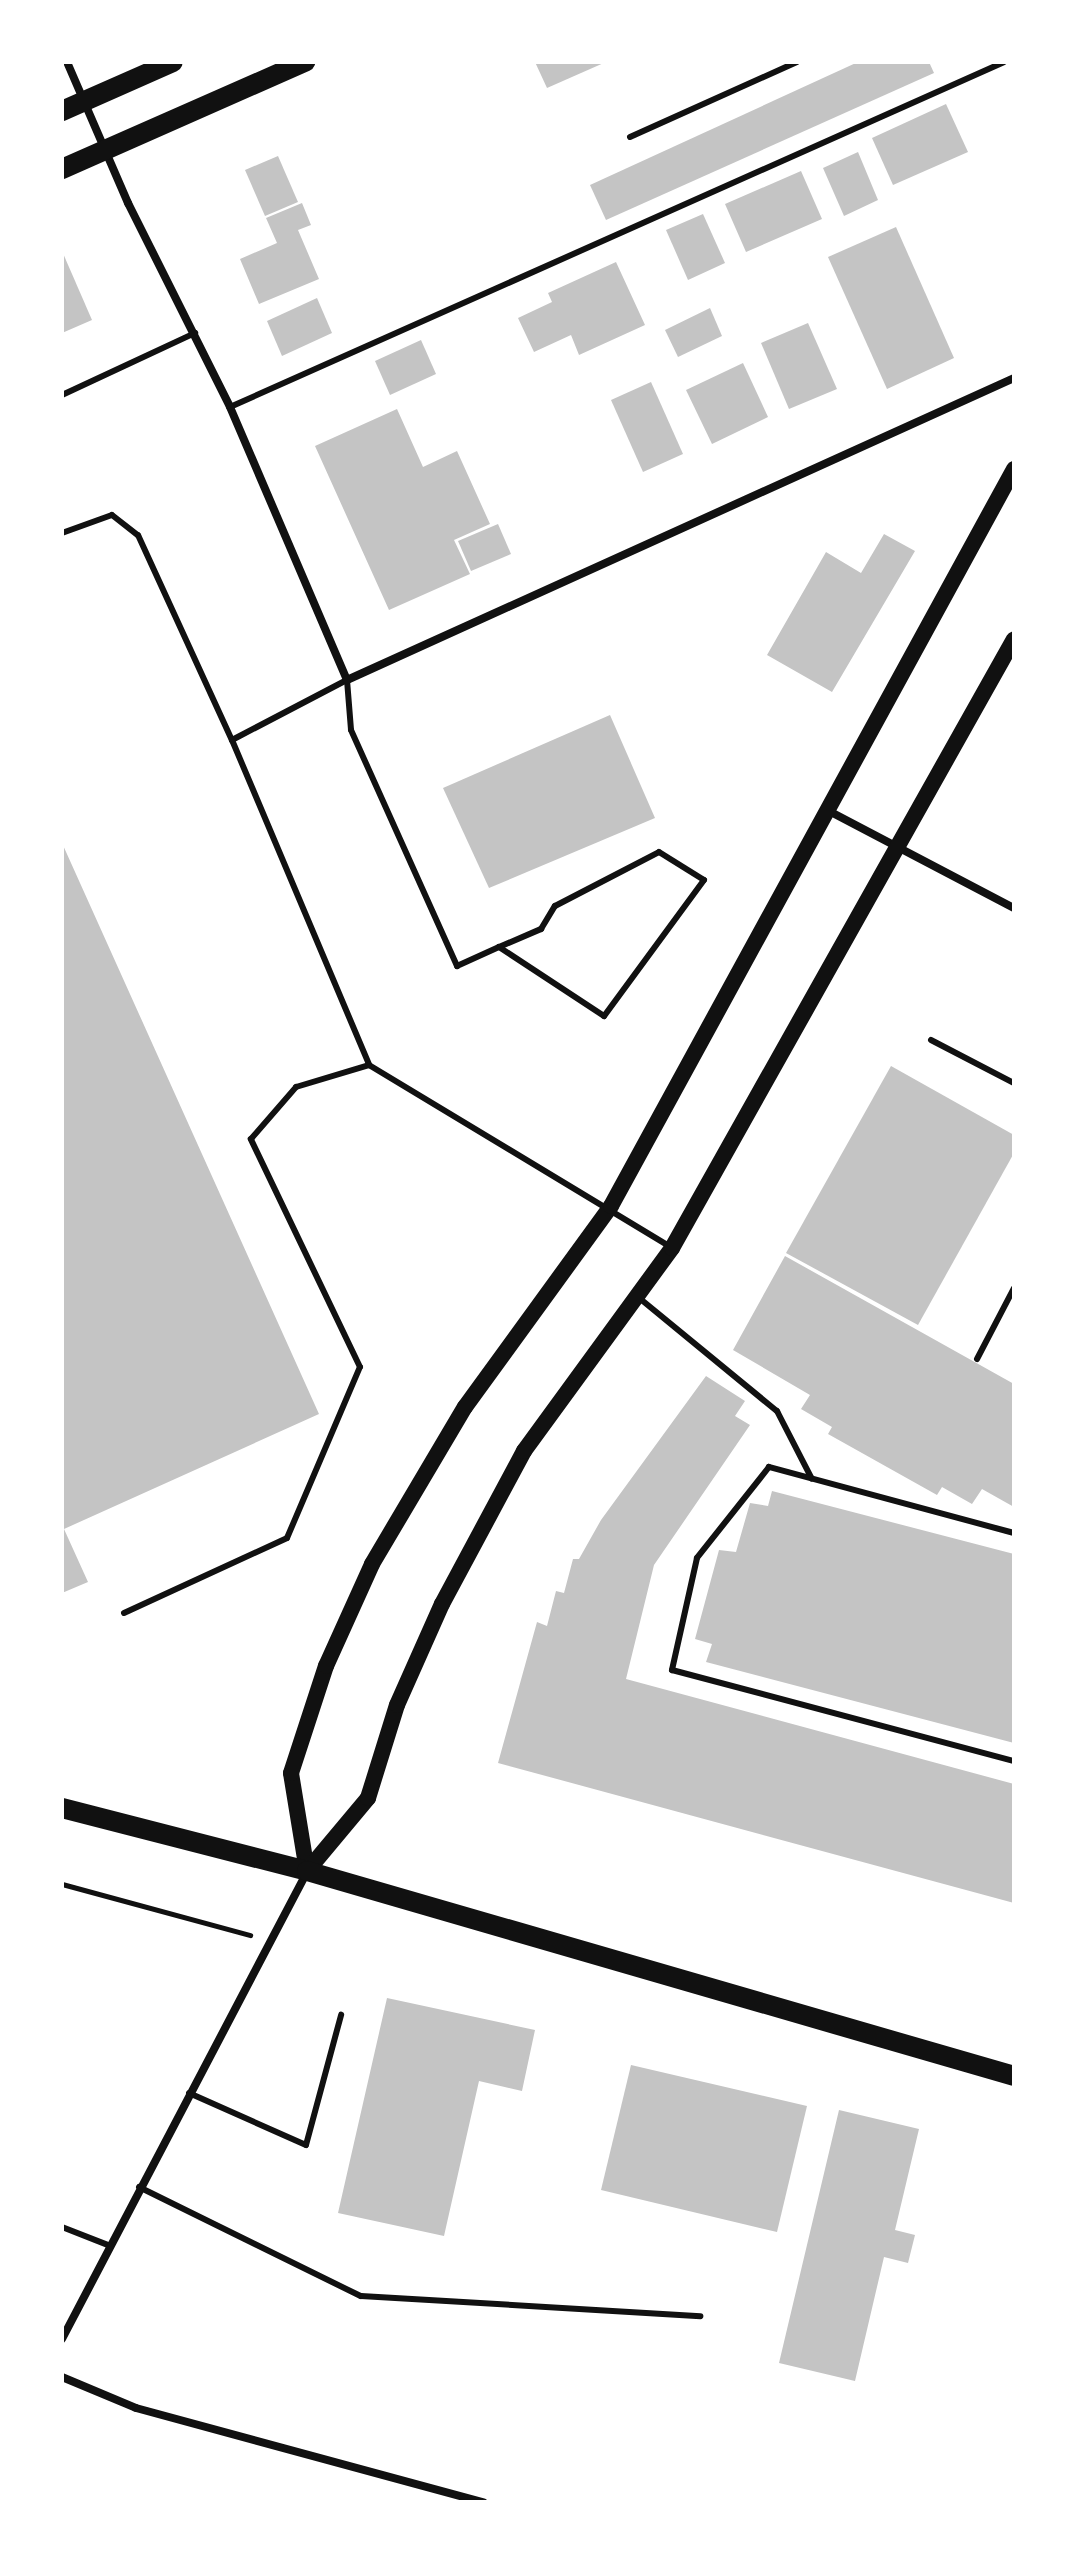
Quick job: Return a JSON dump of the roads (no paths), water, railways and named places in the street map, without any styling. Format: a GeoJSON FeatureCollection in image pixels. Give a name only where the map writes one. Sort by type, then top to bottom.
{"type":"FeatureCollection","features":[{"type":"Feature","properties":{"kind":"main road"},"geometry":{"type":"LineString","coordinates":[[62,111],[173,62]]}},
{"type":"Feature","properties":{"kind":"main road"},"geometry":{"type":"LineString","coordinates":[[62,169],[305,62]]}},
{"type":"Feature","properties":{"kind":"main road"},"geometry":{"type":"LineString","coordinates":[[307,1871],[291,1773],[326,1666],[360,1590],[422,1474],[465,1407],[611,1206],[680,1088],[826,809],[1014,469]]}},
{"type":"Feature","properties":{"kind":"main road"},"geometry":{"type":"LineString","coordinates":[[307,1871],[368,1798],[397,1705],[449,1592],[524,1451],[672,1248],[1014,639]]}},
{"type":"Feature","properties":{"kind":"main road"},"geometry":{"type":"LineString","coordinates":[[62,1808],[307,1871],[1014,2076]]}},
{"type":"Feature","properties":{"kind":"street"},"geometry":{"type":"LineString","coordinates":[[67,62],[230,407],[347,680],[1014,378]]}},
{"type":"Feature","properties":{"kind":"street"},"geometry":{"type":"LineString","coordinates":[[826,809],[900,845],[1014,908]]}},
{"type":"Feature","properties":{"kind":"street"},"geometry":{"type":"LineString","coordinates":[[62,2339],[108,2245],[307,1871]]}},
{"type":"Feature","properties":{"kind":"street"},"geometry":{"type":"LineString","coordinates":[[62,2377],[136,2408],[483,2502]]}},
{"type":"Feature","properties":{"kind":"lane"},"geometry":{"type":"LineString","coordinates":[[630,137],[797,62]]}},
{"type":"Feature","properties":{"kind":"lane"},"geometry":{"type":"LineString","coordinates":[[230,407],[1004,62]]}},
{"type":"Feature","properties":{"kind":"lane"},"geometry":{"type":"LineString","coordinates":[[62,395],[195,333]]}},
{"type":"Feature","properties":{"kind":"lane"},"geometry":{"type":"LineString","coordinates":[[62,533],[112,515],[138,535],[232,740],[369,1065],[611,1206],[672,1248]]}},
{"type":"Feature","properties":{"kind":"lane"},"geometry":{"type":"LineString","coordinates":[[232,740],[347,680],[351,730],[457,966],[499,947],[541,929],[555,906],[659,852],[704,880],[604,1016],[499,947]]}},
{"type":"Feature","properties":{"kind":"lane"},"geometry":{"type":"LineString","coordinates":[[931,1040],[1014,1083]]}},
{"type":"Feature","properties":{"kind":"lane"},"geometry":{"type":"LineString","coordinates":[[124,1613],[287,1538],[360,1367],[251,1139],[296,1087],[369,1065]]}},
{"type":"Feature","properties":{"kind":"lane"},"geometry":{"type":"LineString","coordinates":[[977,1359],[1014,1288]]}},
{"type":"Feature","properties":{"kind":"lane"},"geometry":{"type":"LineString","coordinates":[[638,1297],[777,1411],[812,1479]]}},
{"type":"Feature","properties":{"kind":"lane"},"geometry":{"type":"LineString","coordinates":[[1014,1533],[769,1467],[697,1558],[672,1670],[1014,1761]]}},
{"type":"Feature","properties":{"kind":"lane"},"geometry":{"type":"LineString","coordinates":[[189,2093],[306,2145],[341,2015]]}},
{"type":"Feature","properties":{"kind":"lane"},"geometry":{"type":"LineString","coordinates":[[139,2187],[361,2296],[700,2316]]}},
{"type":"Feature","properties":{"kind":"lane"},"geometry":{"type":"LineString","coordinates":[[62,2227],[108,2245]]}}]}
